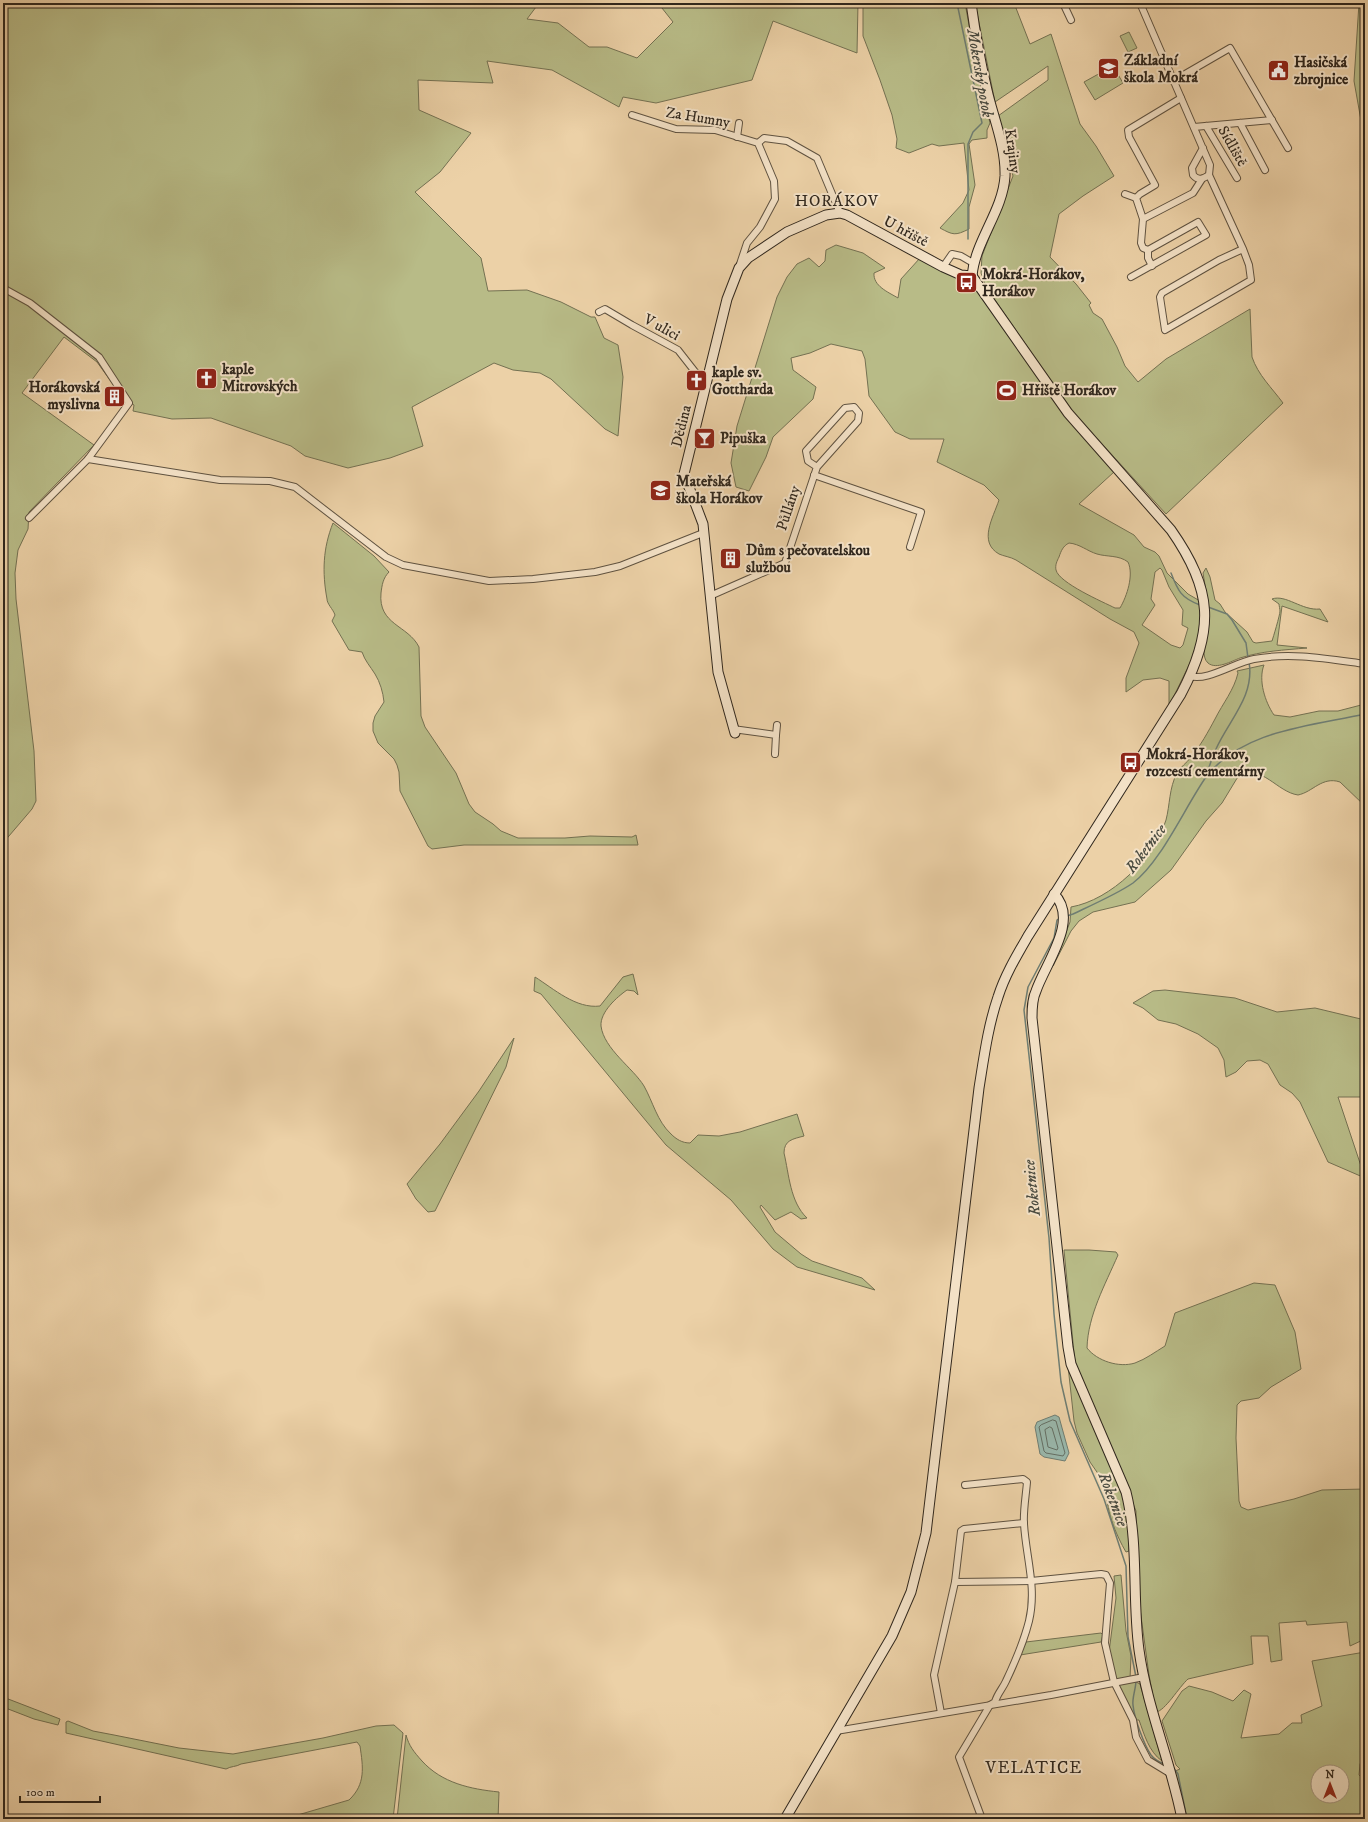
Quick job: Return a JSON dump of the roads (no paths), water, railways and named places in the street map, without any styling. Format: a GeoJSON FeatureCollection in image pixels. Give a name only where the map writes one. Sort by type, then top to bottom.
{"type":"FeatureCollection","features":[{"type":"Feature","properties":{"kind":"street","name":"Krajiny"},"geometry":{"type":"LineString","coordinates":[[971,3],[978,49],[1003,157],[1005,176],[1002,192],[973,262],[972,276]]}},
{"type":"Feature","properties":{"kind":"street"},"geometry":{"type":"LineString","coordinates":[[1063,3],[1071,20]]}},
{"type":"Feature","properties":{"kind":"street","name":"Sídliště"},"geometry":{"type":"LineString","coordinates":[[1140,3],[1203,148],[1210,168],[1209,175],[1243,249],[1249,265],[1251,280],[1165,330],[1160,300],[1162,293],[1219,260],[1243,249]]}},
{"type":"Feature","properties":{"kind":"street"},"geometry":{"type":"LineString","coordinates":[[1173,80],[1230,48],[1288,148]]}},
{"type":"Feature","properties":{"kind":"street"},"geometry":{"type":"LineString","coordinates":[[1136,198],[1156,185],[1129,137],[1128,130],[1181,98]]}},
{"type":"Feature","properties":{"kind":"street","name":"Za Humny"},"geometry":{"type":"LineString","coordinates":[[632,115],[676,130],[715,130],[758,143]]}},
{"type":"Feature","properties":{"kind":"street","name":"Sídliště"},"geometry":{"type":"LineString","coordinates":[[1194,127],[1272,120]]}},
{"type":"Feature","properties":{"kind":"street","name":"Za Humny"},"geometry":{"type":"LineString","coordinates":[[737,136],[739,123]]}},
{"type":"Feature","properties":{"kind":"street","name":"Sídliště"},"geometry":{"type":"LineString","coordinates":[[1240,123],[1265,170]]}},
{"type":"Feature","properties":{"kind":"street","name":"Sídliště"},"geometry":{"type":"LineString","coordinates":[[1206,126],[1237,178]]}},
{"type":"Feature","properties":{"kind":"street"},"geometry":{"type":"LineString","coordinates":[[740,268],[747,243],[760,227],[776,199],[774,181],[758,143],[764,138],[787,141],[818,158],[840,213]]}},
{"type":"Feature","properties":{"kind":"street","name":"Sídliště"},"geometry":{"type":"LineString","coordinates":[[1202,179],[1195,178],[1192,171],[1203,148]]}},
{"type":"Feature","properties":{"kind":"street"},"geometry":{"type":"LineString","coordinates":[[1142,219],[1193,193],[1202,179],[1209,175]]}},
{"type":"Feature","properties":{"kind":"street"},"geometry":{"type":"LineString","coordinates":[[1124,194],[1136,198]]}},
{"type":"Feature","properties":{"kind":"street"},"geometry":{"type":"LineString","coordinates":[[1136,198],[1142,219],[1141,243],[1143,248],[1148,250]]}},
{"type":"Feature","properties":{"kind":"street","name":"Dědina"},"geometry":{"type":"LineString","coordinates":[[703,533],[702,524],[684,474],[727,299],[740,268],[748,258],[787,232],[826,215],[840,213]]}},
{"type":"Feature","properties":{"kind":"street","name":"U hřiště"},"geometry":{"type":"LineString","coordinates":[[840,213],[847,215],[961,275],[972,276]]}},
{"type":"Feature","properties":{"kind":"street"},"geometry":{"type":"LineString","coordinates":[[1131,277],[1206,235],[1198,222],[1148,250]]}},
{"type":"Feature","properties":{"kind":"street"},"geometry":{"type":"LineString","coordinates":[[1148,250],[1148,258],[1152,266]]}},
{"type":"Feature","properties":{"kind":"street"},"geometry":{"type":"LineString","coordinates":[[943,266],[952,254],[961,256],[973,262]]}},
{"type":"Feature","properties":{"kind":"street"},"geometry":{"type":"LineString","coordinates":[[785,1819],[892,1636],[917,1573],[926,1533],[978,1095],[986,1041],[997,998],[1025,941],[1171,710],[1190,676],[1201,643],[1204,605],[1201,584],[1184,548],[1171,530],[1068,413],[972,276]]}},
{"type":"Feature","properties":{"kind":"street"},"geometry":{"type":"LineString","coordinates":[[3,288],[30,303],[99,357],[129,403],[88,459],[29,518]]}},
{"type":"Feature","properties":{"kind":"street","name":"V ulici"},"geometry":{"type":"LineString","coordinates":[[599,312],[605,308],[632,325],[678,350],[696,373],[707,377]]}},
{"type":"Feature","properties":{"kind":"street","name":"Půllány"},"geometry":{"type":"LineString","coordinates":[[710,596],[785,563],[817,466],[858,421],[859,416],[857,409],[851,406],[845,408],[806,451],[808,461],[817,466]]}},
{"type":"Feature","properties":{"kind":"street"},"geometry":{"type":"LineString","coordinates":[[88,459],[220,480],[270,481],[295,487],[386,556],[403,565],[489,581],[533,579],[594,572],[620,566],[703,533],[718,672],[734,731],[776,735]]}},
{"type":"Feature","properties":{"kind":"street","name":"Půllány"},"geometry":{"type":"LineString","coordinates":[[814,475],[921,512],[910,547]]}},
{"type":"Feature","properties":{"kind":"street"},"geometry":{"type":"LineString","coordinates":[[1190,676],[1202,678],[1253,659],[1277,656],[1302,656],[1365,664]]}},
{"type":"Feature","properties":{"kind":"street"},"geometry":{"type":"LineString","coordinates":[[775,754],[776,725]]}},
{"type":"Feature","properties":{"kind":"street"},"geometry":{"type":"LineString","coordinates":[[1054,894],[1059,900],[1062,917],[1058,945],[1038,984],[1034,997],[1032,1026],[1068,1347],[1071,1364],[1126,1492],[1132,1514],[1139,1678],[1170,1769],[1182,1819]]}},
{"type":"Feature","properties":{"kind":"street"},"geometry":{"type":"LineString","coordinates":[[965,1485],[1023,1479],[1027,1482],[1024,1523],[1031,1581],[1031,1611],[1024,1637],[1006,1681],[995,1702],[990,1705],[959,1757],[982,1819]]}},
{"type":"Feature","properties":{"kind":"street"},"geometry":{"type":"LineString","coordinates":[[941,1713],[934,1674],[955,1582],[962,1529],[1024,1523]]}},
{"type":"Feature","properties":{"kind":"street"},"geometry":{"type":"LineString","coordinates":[[955,1582],[1031,1581],[1101,1574],[1109,1578],[1110,1583],[1105,1643],[1114,1682],[1133,1720],[1136,1737],[1148,1760],[1170,1769]]}},
{"type":"Feature","properties":{"kind":"street"},"geometry":{"type":"LineString","coordinates":[[836,1731],[1051,1696],[1139,1678]]}},
{"type":"Feature","properties":{"kind":"water"},"geometry":{"type":"Polygon","coordinates":[[[1055,1415],[1059,1417],[1069,1453],[1065,1461],[1044,1457],[1040,1454],[1035,1427],[1037,1422],[1055,1415]]]}},
{"type":"Feature","properties":{"kind":"waterway","name":"Mokerský potok"},"geometry":{"type":"LineString","coordinates":[[957,3],[982,123],[973,132],[968,144],[968,239]]}},
{"type":"Feature","properties":{"kind":"waterway","name":"Mokerský potok"},"geometry":{"type":"LineString","coordinates":[[1171,573],[1178,589],[1184,597],[1200,605]]}},
{"type":"Feature","properties":{"kind":"waterway","name":"Mokerský potok"},"geometry":{"type":"LineString","coordinates":[[1208,607],[1227,614],[1232,620],[1246,643],[1248,658]]}},
{"type":"Feature","properties":{"kind":"waterway","name":"Mokerský potok"},"geometry":{"type":"LineString","coordinates":[[1206,776],[1221,738],[1245,697],[1250,674],[1249,662]]}},
{"type":"Feature","properties":{"kind":"waterway","name":"Roketnice"},"geometry":{"type":"LineString","coordinates":[[1067,916],[1120,891],[1133,883],[1143,874],[1163,848],[1206,777],[1221,761],[1238,749],[1279,732],[1365,714]]}},
{"type":"Feature","properties":{"kind":"waterway","name":"Roketnice"},"geometry":{"type":"LineString","coordinates":[[1060,918],[1057,920],[1054,938],[1028,987],[1024,1010],[1049,1238],[1054,1314],[1061,1382],[1070,1421],[1104,1499],[1126,1566],[1128,1637],[1136,1677]]}},
{"type":"Feature","properties":{"kind":"waterway","name":"Roketnice"},"geometry":{"type":"LineString","coordinates":[[1136,1680],[1133,1702],[1137,1723],[1145,1745],[1151,1755],[1164,1764]]}},
{"type":"Feature","properties":{"kind":"waterway","name":"Roketnice"},"geometry":{"type":"LineString","coordinates":[[1173,1767],[1178,1774],[1187,1819]]}},
{"type":"Feature","properties":{"kind":"place","name":"Základní škola Mokrá"},"geometry":{"type":"Point","coordinates":[1108,69]}},
{"type":"Feature","properties":{"kind":"place","name":"Hasičská zbrojnice"},"geometry":{"type":"Point","coordinates":[1278,71]}},
{"type":"Feature","properties":{"kind":"place","name":"Mokrá-Horákov, Horákov"},"geometry":{"type":"Point","coordinates":[966,283]}},
{"type":"Feature","properties":{"kind":"place","name":"kaple Mitrovských"},"geometry":{"type":"Point","coordinates":[206,378]}},
{"type":"Feature","properties":{"kind":"place","name":"kaple sv. Gottharda"},"geometry":{"type":"Point","coordinates":[696,381]}},
{"type":"Feature","properties":{"kind":"place","name":"Hřiště Horákov"},"geometry":{"type":"Point","coordinates":[1007,390]}},
{"type":"Feature","properties":{"kind":"place","name":"Horákovská myslivna"},"geometry":{"type":"Point","coordinates":[115,396]}},
{"type":"Feature","properties":{"kind":"place","name":"Pipuška"},"geometry":{"type":"Point","coordinates":[705,438]}},
{"type":"Feature","properties":{"kind":"place","name":"Mateřská škola Horákov"},"geometry":{"type":"Point","coordinates":[660,490]}},
{"type":"Feature","properties":{"kind":"place","name":"Dům s pečovatelskou službou"},"geometry":{"type":"Point","coordinates":[730,559]}},
{"type":"Feature","properties":{"kind":"place","name":"Mokrá-Horákov, rozcestí cementárny"},"geometry":{"type":"Point","coordinates":[1131,763]}},
{"type":"Feature","properties":{"kind":"district","name":"HORÁKOV"},"geometry":{"type":"Point","coordinates":[837,200]}},
{"type":"Feature","properties":{"kind":"district","name":"VELATICE"},"geometry":{"type":"Point","coordinates":[1034,1767]}}]}
